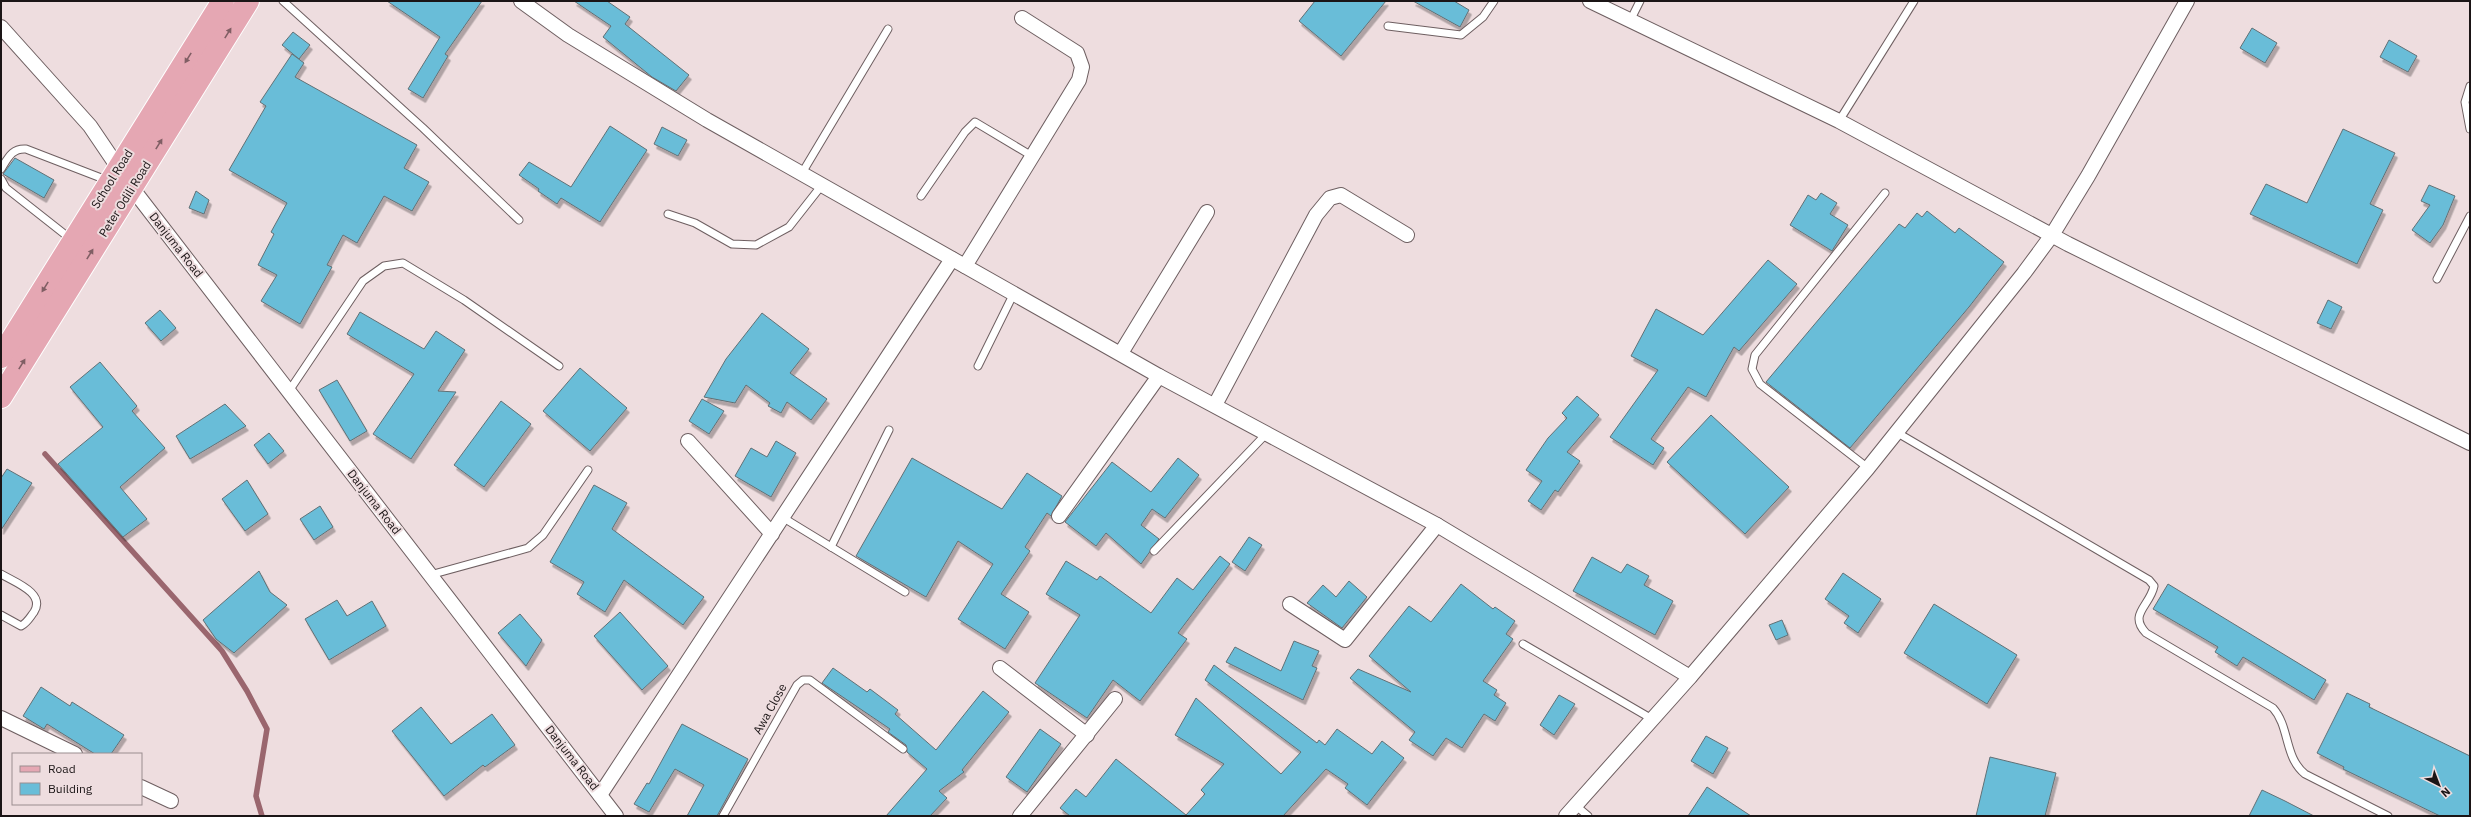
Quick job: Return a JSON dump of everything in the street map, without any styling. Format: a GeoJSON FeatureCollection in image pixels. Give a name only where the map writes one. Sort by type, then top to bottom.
{"type":"FeatureCollection","features":[{"type":"Feature","properties":{"kind":"main road","name":"School Road"},"geometry":{"type":"LineString","coordinates":[[1,357],[223,1]]}},
{"type":"Feature","properties":{"kind":"main road","name":"Peter Odili Road"},"geometry":{"type":"LineString","coordinates":[[1,397],[248,1]]}},
{"type":"Feature","properties":{"kind":"street"},"geometry":{"type":"LineString","coordinates":[[521,1],[568,36],[707,120],[952,259],[1122,353],[1159,376],[1268,433],[1437,525],[1690,677]]}},
{"type":"Feature","properties":{"kind":"street"},"geometry":{"type":"LineString","coordinates":[[1590,1],[1839,121],[2052,235],[2250,336],[2470,443]]}},
{"type":"Feature","properties":{"kind":"street"},"geometry":{"type":"LineString","coordinates":[[1566,816],[1690,677],[1868,468],[2052,235],[2187,1]]}},
{"type":"Feature","properties":{"kind":"street"},"geometry":{"type":"LineString","coordinates":[[965,266],[1079,80],[1082,66],[1077,53],[1022,18]]}},
{"type":"Feature","properties":{"kind":"street","name":"Danjuma Road"},"geometry":{"type":"LineString","coordinates":[[1,27],[90,126],[114,176],[132,188],[616,816]]}},
{"type":"Feature","properties":{"kind":"street"},"geometry":{"type":"LineString","coordinates":[[1215,405],[1316,215],[1330,198],[1341,195],[1407,235]]}},
{"type":"Feature","properties":{"kind":"street"},"geometry":{"type":"LineString","coordinates":[[1122,353],[1207,212]]}},
{"type":"Feature","properties":{"kind":"street"},"geometry":{"type":"LineString","coordinates":[[600,795],[952,259]]}},
{"type":"Feature","properties":{"kind":"street"},"geometry":{"type":"LineString","coordinates":[[1059,516],[1159,376]]}},
{"type":"Feature","properties":{"kind":"street"},"geometry":{"type":"LineString","coordinates":[[688,440],[772,534]]}},
{"type":"Feature","properties":{"kind":"street"},"geometry":{"type":"LineString","coordinates":[[1290,604],[1345,640],[1437,525]]}},
{"type":"Feature","properties":{"kind":"street"},"geometry":{"type":"LineString","coordinates":[[1000,668],[1087,735]]}},
{"type":"Feature","properties":{"kind":"street"},"geometry":{"type":"LineString","coordinates":[[1020,816],[1115,699]]}},
{"type":"Feature","properties":{"kind":"street"},"geometry":{"type":"LineString","coordinates":[[1,718],[73,753]]}},
{"type":"Feature","properties":{"kind":"street"},"geometry":{"type":"LineString","coordinates":[[142,787],[171,801]]}},
{"type":"Feature","properties":{"kind":"lane"},"geometry":{"type":"LineString","coordinates":[[283,1],[423,128],[519,220]]}},
{"type":"Feature","properties":{"kind":"lane"},"geometry":{"type":"LineString","coordinates":[[1388,26],[1462,35],[1483,17],[1494,1]]}},
{"type":"Feature","properties":{"kind":"lane"},"geometry":{"type":"LineString","coordinates":[[1630,20],[1640,1]]}},
{"type":"Feature","properties":{"kind":"lane"},"geometry":{"type":"LineString","coordinates":[[1839,121],[1914,1]]}},
{"type":"Feature","properties":{"kind":"lane"},"geometry":{"type":"LineString","coordinates":[[802,173],[888,30]]}},
{"type":"Feature","properties":{"kind":"lane"},"geometry":{"type":"LineString","coordinates":[[2470,86],[2465,102],[2470,129]]}},
{"type":"Feature","properties":{"kind":"lane"},"geometry":{"type":"LineString","coordinates":[[921,196],[965,132],[975,122],[1032,156]]}},
{"type":"Feature","properties":{"kind":"lane"},"geometry":{"type":"LineString","coordinates":[[1,169],[13,151],[19,148],[114,176]]}},
{"type":"Feature","properties":{"kind":"lane"},"geometry":{"type":"LineString","coordinates":[[1,179],[6,188],[74,241]]}},
{"type":"Feature","properties":{"kind":"lane"},"geometry":{"type":"LineString","coordinates":[[668,214],[695,223],[732,244],[756,245],[789,227],[822,185]]}},
{"type":"Feature","properties":{"kind":"lane"},"geometry":{"type":"LineString","coordinates":[[1868,468],[1760,384],[1752,369],[1755,355],[1885,193]]}},
{"type":"Feature","properties":{"kind":"lane"},"geometry":{"type":"LineString","coordinates":[[2437,279],[2470,216]]}},
{"type":"Feature","properties":{"kind":"lane"},"geometry":{"type":"LineString","coordinates":[[289,391],[363,281],[384,266],[394,263],[403,263],[464,300],[559,366]]}},
{"type":"Feature","properties":{"kind":"lane"},"geometry":{"type":"LineString","coordinates":[[978,366],[1014,293]]}},
{"type":"Feature","properties":{"kind":"lane"},"geometry":{"type":"LineString","coordinates":[[831,547],[889,430]]}},
{"type":"Feature","properties":{"kind":"lane"},"geometry":{"type":"LineString","coordinates":[[1896,432],[2149,580],[2154,586],[2153,593],[2138,617],[2139,626],[2146,633],[2273,708],[2278,714],[2292,759],[2297,768],[2305,774],[2388,816]]}},
{"type":"Feature","properties":{"kind":"lane"},"geometry":{"type":"LineString","coordinates":[[1154,551],[1268,433]]}},
{"type":"Feature","properties":{"kind":"lane"},"geometry":{"type":"LineString","coordinates":[[430,575],[528,548],[543,535],[588,470]]}},
{"type":"Feature","properties":{"kind":"lane"},"geometry":{"type":"LineString","coordinates":[[782,517],[905,592]]}},
{"type":"Feature","properties":{"kind":"lane"},"geometry":{"type":"LineString","coordinates":[[1,574],[34,594],[38,601],[38,606],[26,623],[21,626],[1,615]]}},
{"type":"Feature","properties":{"kind":"lane"},"geometry":{"type":"LineString","coordinates":[[1524,644],[1652,719]]}},
{"type":"Feature","properties":{"kind":"lane","name":"Awa Close"},"geometry":{"type":"LineString","coordinates":[[722,816],[797,685],[803,680],[810,680],[903,749]]}},
{"type":"Feature","properties":{"kind":"lane"},"geometry":{"type":"LineString","coordinates":[[1575,805],[1588,816]]}},
{"type":"Feature","properties":{"kind":"building"},"geometry":{"type":"Polygon","coordinates":[[[387,1],[482,1],[445,54],[448,56],[423,98],[408,89],[440,37],[387,1]]]}},
{"type":"Feature","properties":{"kind":"building"},"geometry":{"type":"Polygon","coordinates":[[[574,1],[607,1],[630,17],[625,24],[689,75],[676,91],[652,77],[603,37],[611,26],[574,1]]]}},
{"type":"Feature","properties":{"kind":"building"},"geometry":{"type":"Polygon","coordinates":[[[1315,1],[1386,1],[1341,56],[1299,21],[1315,1]]]}},
{"type":"Feature","properties":{"kind":"building"},"geometry":{"type":"Polygon","coordinates":[[[1413,1],[1454,1],[1469,10],[1460,27],[1413,1]]]}},
{"type":"Feature","properties":{"kind":"building"},"geometry":{"type":"Polygon","coordinates":[[[2252,28],[2277,43],[2265,63],[2240,48],[2252,28]]]}},
{"type":"Feature","properties":{"kind":"building"},"geometry":{"type":"Polygon","coordinates":[[[293,32],[310,45],[299,59],[282,45],[293,32]]]}},
{"type":"Feature","properties":{"kind":"building"},"geometry":{"type":"Polygon","coordinates":[[[2389,40],[2417,56],[2408,72],[2380,57],[2389,40]]]}},
{"type":"Feature","properties":{"kind":"building"},"geometry":{"type":"Polygon","coordinates":[[[292,54],[304,63],[295,77],[417,145],[404,168],[429,182],[412,211],[384,196],[357,243],[343,235],[327,265],[332,267],[300,324],[261,301],[277,275],[258,265],[274,234],[271,232],[287,203],[229,170],[266,106],[260,102],[292,54]]]}},
{"type":"Feature","properties":{"kind":"building"},"geometry":{"type":"Polygon","coordinates":[[[610,126],[647,150],[600,222],[561,198],[557,204],[519,175],[529,162],[571,187],[610,126]]]}},
{"type":"Feature","properties":{"kind":"building"},"geometry":{"type":"Polygon","coordinates":[[[662,127],[687,140],[678,156],[654,144],[662,127]]]}},
{"type":"Feature","properties":{"kind":"building"},"geometry":{"type":"Polygon","coordinates":[[[2343,129],[2395,153],[2370,204],[2383,210],[2357,264],[2250,214],[2266,184],[2307,203],[2343,129]]]}},
{"type":"Feature","properties":{"kind":"building"},"geometry":{"type":"Polygon","coordinates":[[[15,158],[54,180],[44,198],[3,174],[15,158]]]}},
{"type":"Feature","properties":{"kind":"building"},"geometry":{"type":"Polygon","coordinates":[[[2429,185],[2455,196],[2443,225],[2430,243],[2412,230],[2430,205],[2421,201],[2429,185]]]}},
{"type":"Feature","properties":{"kind":"building"},"geometry":{"type":"Polygon","coordinates":[[[196,191],[209,200],[204,214],[189,208],[196,191]]]}},
{"type":"Feature","properties":{"kind":"building"},"geometry":{"type":"Polygon","coordinates":[[[1821,193],[1837,203],[1830,214],[1848,225],[1832,251],[1790,225],[1808,195],[1816,200],[1821,193]]]}},
{"type":"Feature","properties":{"kind":"building"},"geometry":{"type":"Polygon","coordinates":[[[1927,211],[1955,233],[1959,228],[2004,262],[1969,307],[1850,448],[1766,382],[1899,224],[1905,228],[1917,213],[1922,217],[1927,211]]]}},
{"type":"Feature","properties":{"kind":"building"},"geometry":{"type":"Polygon","coordinates":[[[1768,260],[1797,284],[1739,351],[1734,347],[1706,397],[1688,387],[1651,439],[1664,448],[1653,465],[1610,437],[1658,370],[1631,356],[1656,309],[1703,335],[1768,260]]]}},
{"type":"Feature","properties":{"kind":"building"},"geometry":{"type":"Polygon","coordinates":[[[2328,300],[2342,307],[2331,329],[2317,323],[2328,300]]]}},
{"type":"Feature","properties":{"kind":"building"},"geometry":{"type":"Polygon","coordinates":[[[160,310],[176,328],[161,341],[145,323],[160,310]]]}},
{"type":"Feature","properties":{"kind":"building"},"geometry":{"type":"Polygon","coordinates":[[[360,312],[424,349],[436,331],[465,350],[438,391],[456,392],[411,459],[373,434],[414,374],[347,334],[360,312]]]}},
{"type":"Feature","properties":{"kind":"building"},"geometry":{"type":"Polygon","coordinates":[[[762,313],[809,349],[790,373],[827,399],[811,420],[787,402],[781,413],[768,406],[770,403],[746,385],[735,403],[704,397],[726,359],[762,313]]]}},
{"type":"Feature","properties":{"kind":"building"},"geometry":{"type":"Polygon","coordinates":[[[100,362],[137,406],[132,411],[165,448],[120,487],[147,519],[123,537],[58,464],[103,427],[70,387],[100,362]]]}},
{"type":"Feature","properties":{"kind":"building"},"geometry":{"type":"Polygon","coordinates":[[[580,368],[627,408],[590,451],[543,411],[580,368]]]}},
{"type":"Feature","properties":{"kind":"building"},"geometry":{"type":"Polygon","coordinates":[[[337,380],[367,431],[350,441],[319,390],[337,380]]]}},
{"type":"Feature","properties":{"kind":"building"},"geometry":{"type":"Polygon","coordinates":[[[1577,396],[1599,415],[1567,452],[1580,461],[1558,492],[1555,490],[1541,510],[1528,501],[1542,481],[1526,470],[1548,438],[1567,418],[1562,413],[1577,396]]]}},
{"type":"Feature","properties":{"kind":"building"},"geometry":{"type":"Polygon","coordinates":[[[702,399],[724,411],[709,434],[689,421],[702,399]]]}},
{"type":"Feature","properties":{"kind":"building"},"geometry":{"type":"Polygon","coordinates":[[[501,401],[531,424],[484,487],[454,465],[501,401]]]}},
{"type":"Feature","properties":{"kind":"building"},"geometry":{"type":"Polygon","coordinates":[[[225,404],[246,426],[190,459],[176,436],[225,404]]]}},
{"type":"Feature","properties":{"kind":"building"},"geometry":{"type":"Polygon","coordinates":[[[1711,415],[1789,487],[1745,534],[1667,462],[1711,415]]]}},
{"type":"Feature","properties":{"kind":"building"},"geometry":{"type":"Polygon","coordinates":[[[269,433],[284,451],[268,464],[254,445],[269,433]]]}},
{"type":"Feature","properties":{"kind":"building"},"geometry":{"type":"Polygon","coordinates":[[[776,441],[796,453],[771,497],[735,476],[751,448],[767,457],[776,441]]]}},
{"type":"Feature","properties":{"kind":"building"},"geometry":{"type":"Polygon","coordinates":[[[912,458],[1002,509],[1027,473],[1062,496],[1051,516],[1047,513],[1025,547],[1030,551],[1001,594],[1029,612],[1005,649],[958,619],[993,564],[958,541],[926,597],[856,556],[912,458]]]}},
{"type":"Feature","properties":{"kind":"building"},"geometry":{"type":"Polygon","coordinates":[[[1178,458],[1199,475],[1165,518],[1152,509],[1141,525],[1159,539],[1141,564],[1106,533],[1096,546],[1065,522],[1112,462],[1151,492],[1178,458]]]}},
{"type":"Feature","properties":{"kind":"building"},"geometry":{"type":"Polygon","coordinates":[[[7,469],[32,483],[1,530],[1,478],[7,469]]]}},
{"type":"Feature","properties":{"kind":"building"},"geometry":{"type":"Polygon","coordinates":[[[247,480],[268,514],[245,531],[222,499],[247,480]]]}},
{"type":"Feature","properties":{"kind":"building"},"geometry":{"type":"Polygon","coordinates":[[[594,485],[627,503],[612,529],[704,597],[683,625],[624,580],[605,612],[577,594],[584,582],[550,562],[594,485]]]}},
{"type":"Feature","properties":{"kind":"building"},"geometry":{"type":"Polygon","coordinates":[[[320,506],[333,527],[314,540],[300,519],[320,506]]]}},
{"type":"Feature","properties":{"kind":"building"},"geometry":{"type":"Polygon","coordinates":[[[1249,537],[1262,545],[1245,571],[1232,562],[1249,537]]]}},
{"type":"Feature","properties":{"kind":"building"},"geometry":{"type":"Polygon","coordinates":[[[1220,556],[1230,564],[1178,633],[1187,639],[1140,701],[1113,680],[1087,718],[1035,683],[1080,615],[1046,594],[1066,561],[1097,580],[1100,576],[1151,613],[1177,578],[1193,590],[1220,556]]]}},
{"type":"Feature","properties":{"kind":"building"},"geometry":{"type":"Polygon","coordinates":[[[1592,557],[1621,573],[1627,564],[1649,576],[1644,585],[1673,601],[1655,635],[1573,591],[1592,557]]]}},
{"type":"Feature","properties":{"kind":"building"},"geometry":{"type":"Polygon","coordinates":[[[259,571],[270,592],[287,605],[234,653],[216,639],[203,620],[259,571]]]}},
{"type":"Feature","properties":{"kind":"building"},"geometry":{"type":"Polygon","coordinates":[[[1843,573],[1881,599],[1858,633],[1844,623],[1849,616],[1825,599],[1843,573]]]}},
{"type":"Feature","properties":{"kind":"building"},"geometry":{"type":"Polygon","coordinates":[[[1349,581],[1367,597],[1342,628],[1307,603],[1323,585],[1336,597],[1349,581]]]}},
{"type":"Feature","properties":{"kind":"building"},"geometry":{"type":"Polygon","coordinates":[[[1461,584],[1493,609],[1495,607],[1515,621],[1506,634],[1513,639],[1483,681],[1497,690],[1494,695],[1506,703],[1495,721],[1484,714],[1462,748],[1446,738],[1433,756],[1409,740],[1415,732],[1350,678],[1358,669],[1411,692],[1369,656],[1409,606],[1431,622],[1461,584]]]}},
{"type":"Feature","properties":{"kind":"building"},"geometry":{"type":"Polygon","coordinates":[[[2168,584],[2326,680],[2314,700],[2243,657],[2237,666],[2215,652],[2218,647],[2153,609],[2168,584]]]}},
{"type":"Feature","properties":{"kind":"building"},"geometry":{"type":"Polygon","coordinates":[[[337,600],[347,616],[372,601],[386,626],[329,660],[305,619],[337,600]]]}},
{"type":"Feature","properties":{"kind":"building"},"geometry":{"type":"Polygon","coordinates":[[[1934,604],[2017,655],[1987,704],[1904,653],[1934,604]]]}},
{"type":"Feature","properties":{"kind":"building"},"geometry":{"type":"Polygon","coordinates":[[[620,612],[668,666],[642,690],[594,636],[620,612]]]}},
{"type":"Feature","properties":{"kind":"building"},"geometry":{"type":"Polygon","coordinates":[[[520,614],[542,640],[526,666],[498,633],[520,614]]]}},
{"type":"Feature","properties":{"kind":"building"},"geometry":{"type":"Polygon","coordinates":[[[1782,620],[1788,635],[1776,640],[1769,625],[1782,620]]]}},
{"type":"Feature","properties":{"kind":"building"},"geometry":{"type":"Polygon","coordinates":[[[1294,641],[1319,651],[1312,666],[1317,668],[1303,700],[1226,662],[1235,647],[1281,671],[1294,641]]]}},
{"type":"Feature","properties":{"kind":"building"},"geometry":{"type":"Polygon","coordinates":[[[1214,665],[1317,743],[1319,740],[1325,745],[1337,729],[1372,754],[1382,741],[1404,758],[1367,805],[1345,788],[1348,784],[1326,769],[1283,816],[1070,816],[1060,808],[1076,789],[1086,797],[1116,759],[1186,815],[1205,794],[1201,790],[1224,764],[1175,735],[1196,698],[1281,774],[1301,752],[1205,680],[1214,665]]]}},
{"type":"Feature","properties":{"kind":"building"},"geometry":{"type":"Polygon","coordinates":[[[833,668],[867,692],[870,689],[898,710],[895,714],[936,750],[983,691],[1009,712],[962,770],[964,772],[939,791],[947,798],[930,816],[886,816],[927,769],[907,752],[906,745],[888,732],[890,729],[822,683],[833,668]]]}},
{"type":"Feature","properties":{"kind":"building"},"geometry":{"type":"Polygon","coordinates":[[[41,687],[70,706],[72,702],[124,735],[112,753],[93,753],[47,724],[44,729],[23,716],[41,687]]]}},
{"type":"Feature","properties":{"kind":"building"},"geometry":{"type":"Polygon","coordinates":[[[2347,693],[2370,704],[2369,707],[2470,756],[2470,816],[2440,816],[2343,769],[2344,767],[2317,753],[2347,693]]]}},
{"type":"Feature","properties":{"kind":"building"},"geometry":{"type":"Polygon","coordinates":[[[1559,695],[1575,704],[1554,735],[1540,725],[1559,695]]]}},
{"type":"Feature","properties":{"kind":"building"},"geometry":{"type":"Polygon","coordinates":[[[421,707],[451,744],[492,714],[515,745],[485,767],[483,765],[444,796],[392,731],[421,707]]]}},
{"type":"Feature","properties":{"kind":"building"},"geometry":{"type":"Polygon","coordinates":[[[682,724],[748,759],[717,816],[687,816],[704,785],[675,769],[649,812],[634,804],[647,783],[649,784],[682,724]]]}},
{"type":"Feature","properties":{"kind":"building"},"geometry":{"type":"Polygon","coordinates":[[[1040,729],[1061,744],[1027,792],[1006,777],[1040,729]]]}},
{"type":"Feature","properties":{"kind":"building"},"geometry":{"type":"Polygon","coordinates":[[[1706,736],[1728,748],[1713,774],[1691,761],[1706,736]]]}},
{"type":"Feature","properties":{"kind":"building"},"geometry":{"type":"Polygon","coordinates":[[[1990,757],[2056,773],[2045,816],[1976,816],[1990,757]]]}},
{"type":"Feature","properties":{"kind":"building"},"geometry":{"type":"Polygon","coordinates":[[[1707,787],[1751,816],[1688,816],[1707,787]]]}},
{"type":"Feature","properties":{"kind":"building"},"geometry":{"type":"Polygon","coordinates":[[[2262,790],[2285,801],[2314,816],[2249,816],[2262,790]]]}},
{"type":"Feature","properties":{"kind":"waterway"},"geometry":{"type":"LineString","coordinates":[[45,454],[222,651],[247,691],[267,729],[256,796],[262,816]]}}]}
